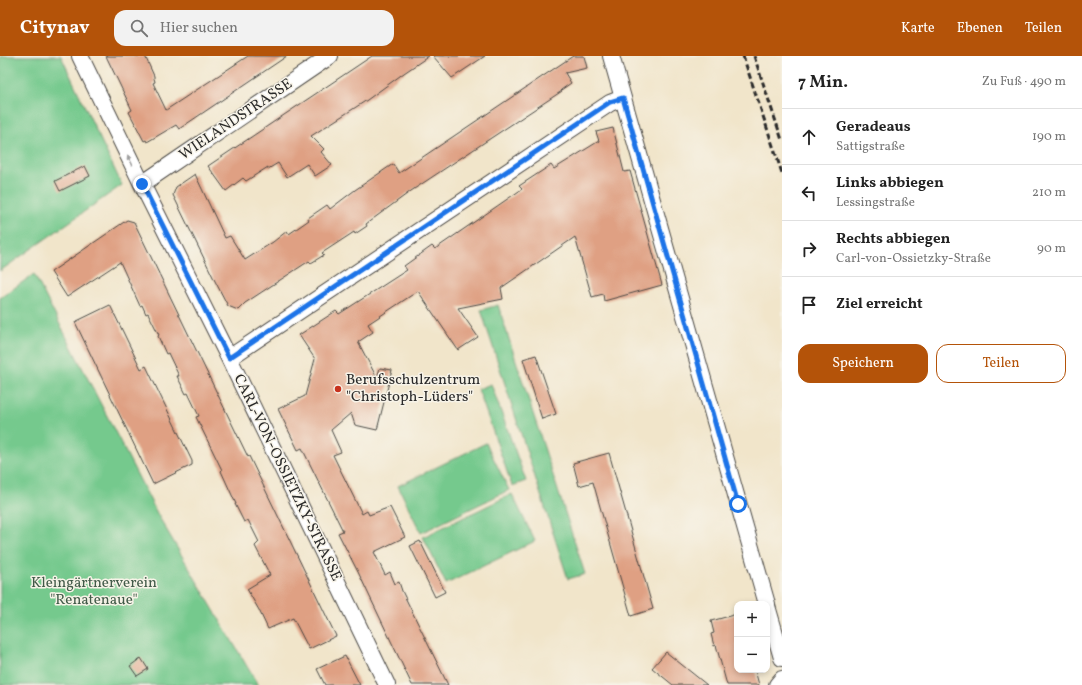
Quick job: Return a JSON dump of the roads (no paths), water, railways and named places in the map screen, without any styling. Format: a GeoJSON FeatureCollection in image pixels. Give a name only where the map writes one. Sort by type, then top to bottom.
{"type":"FeatureCollection","features":[{"type":"Feature","properties":{"kind":"street","name":"CARL-VON-OSSIETZKY-STRASSE"},"geometry":{"type":"LineString","coordinates":[[80,56],[229,358],[387,685]]}},
{"type":"Feature","properties":{"kind":"street","name":"WIELANDSTRASSE"},"geometry":{"type":"LineString","coordinates":[[142,184],[330,56]]}},
{"type":"Feature","properties":{"kind":"street"},"geometry":{"type":"LineString","coordinates":[[611,56],[766,601]]}},
{"type":"Feature","properties":{"kind":"street"},"geometry":{"type":"LineString","coordinates":[[229,358],[610,102],[623,98]]}},
{"type":"Feature","properties":{"kind":"street"},"geometry":{"type":"LineString","coordinates":[[770,616],[782,658]]}},
{"type":"Feature","properties":{"kind":"street"},"geometry":{"type":"LineString","coordinates":[[777,685],[782,679]]}},
{"type":"Feature","properties":{"kind":"railway"},"geometry":{"type":"LineString","coordinates":[[743,56],[782,173]]}},
{"type":"Feature","properties":{"kind":"railway"},"geometry":{"type":"LineString","coordinates":[[754,56],[782,140]]}},
{"type":"Feature","properties":{"kind":"place","name":"Berufsschulzentrum \"Christoph-Lüders\""},"geometry":{"type":"Point","coordinates":[338,389]}},
{"type":"Feature","properties":{"kind":"park label","name":"Kleingärtnerverein \"Renatenaue\""},"geometry":{"type":"Point","coordinates":[94,592]}}]}
